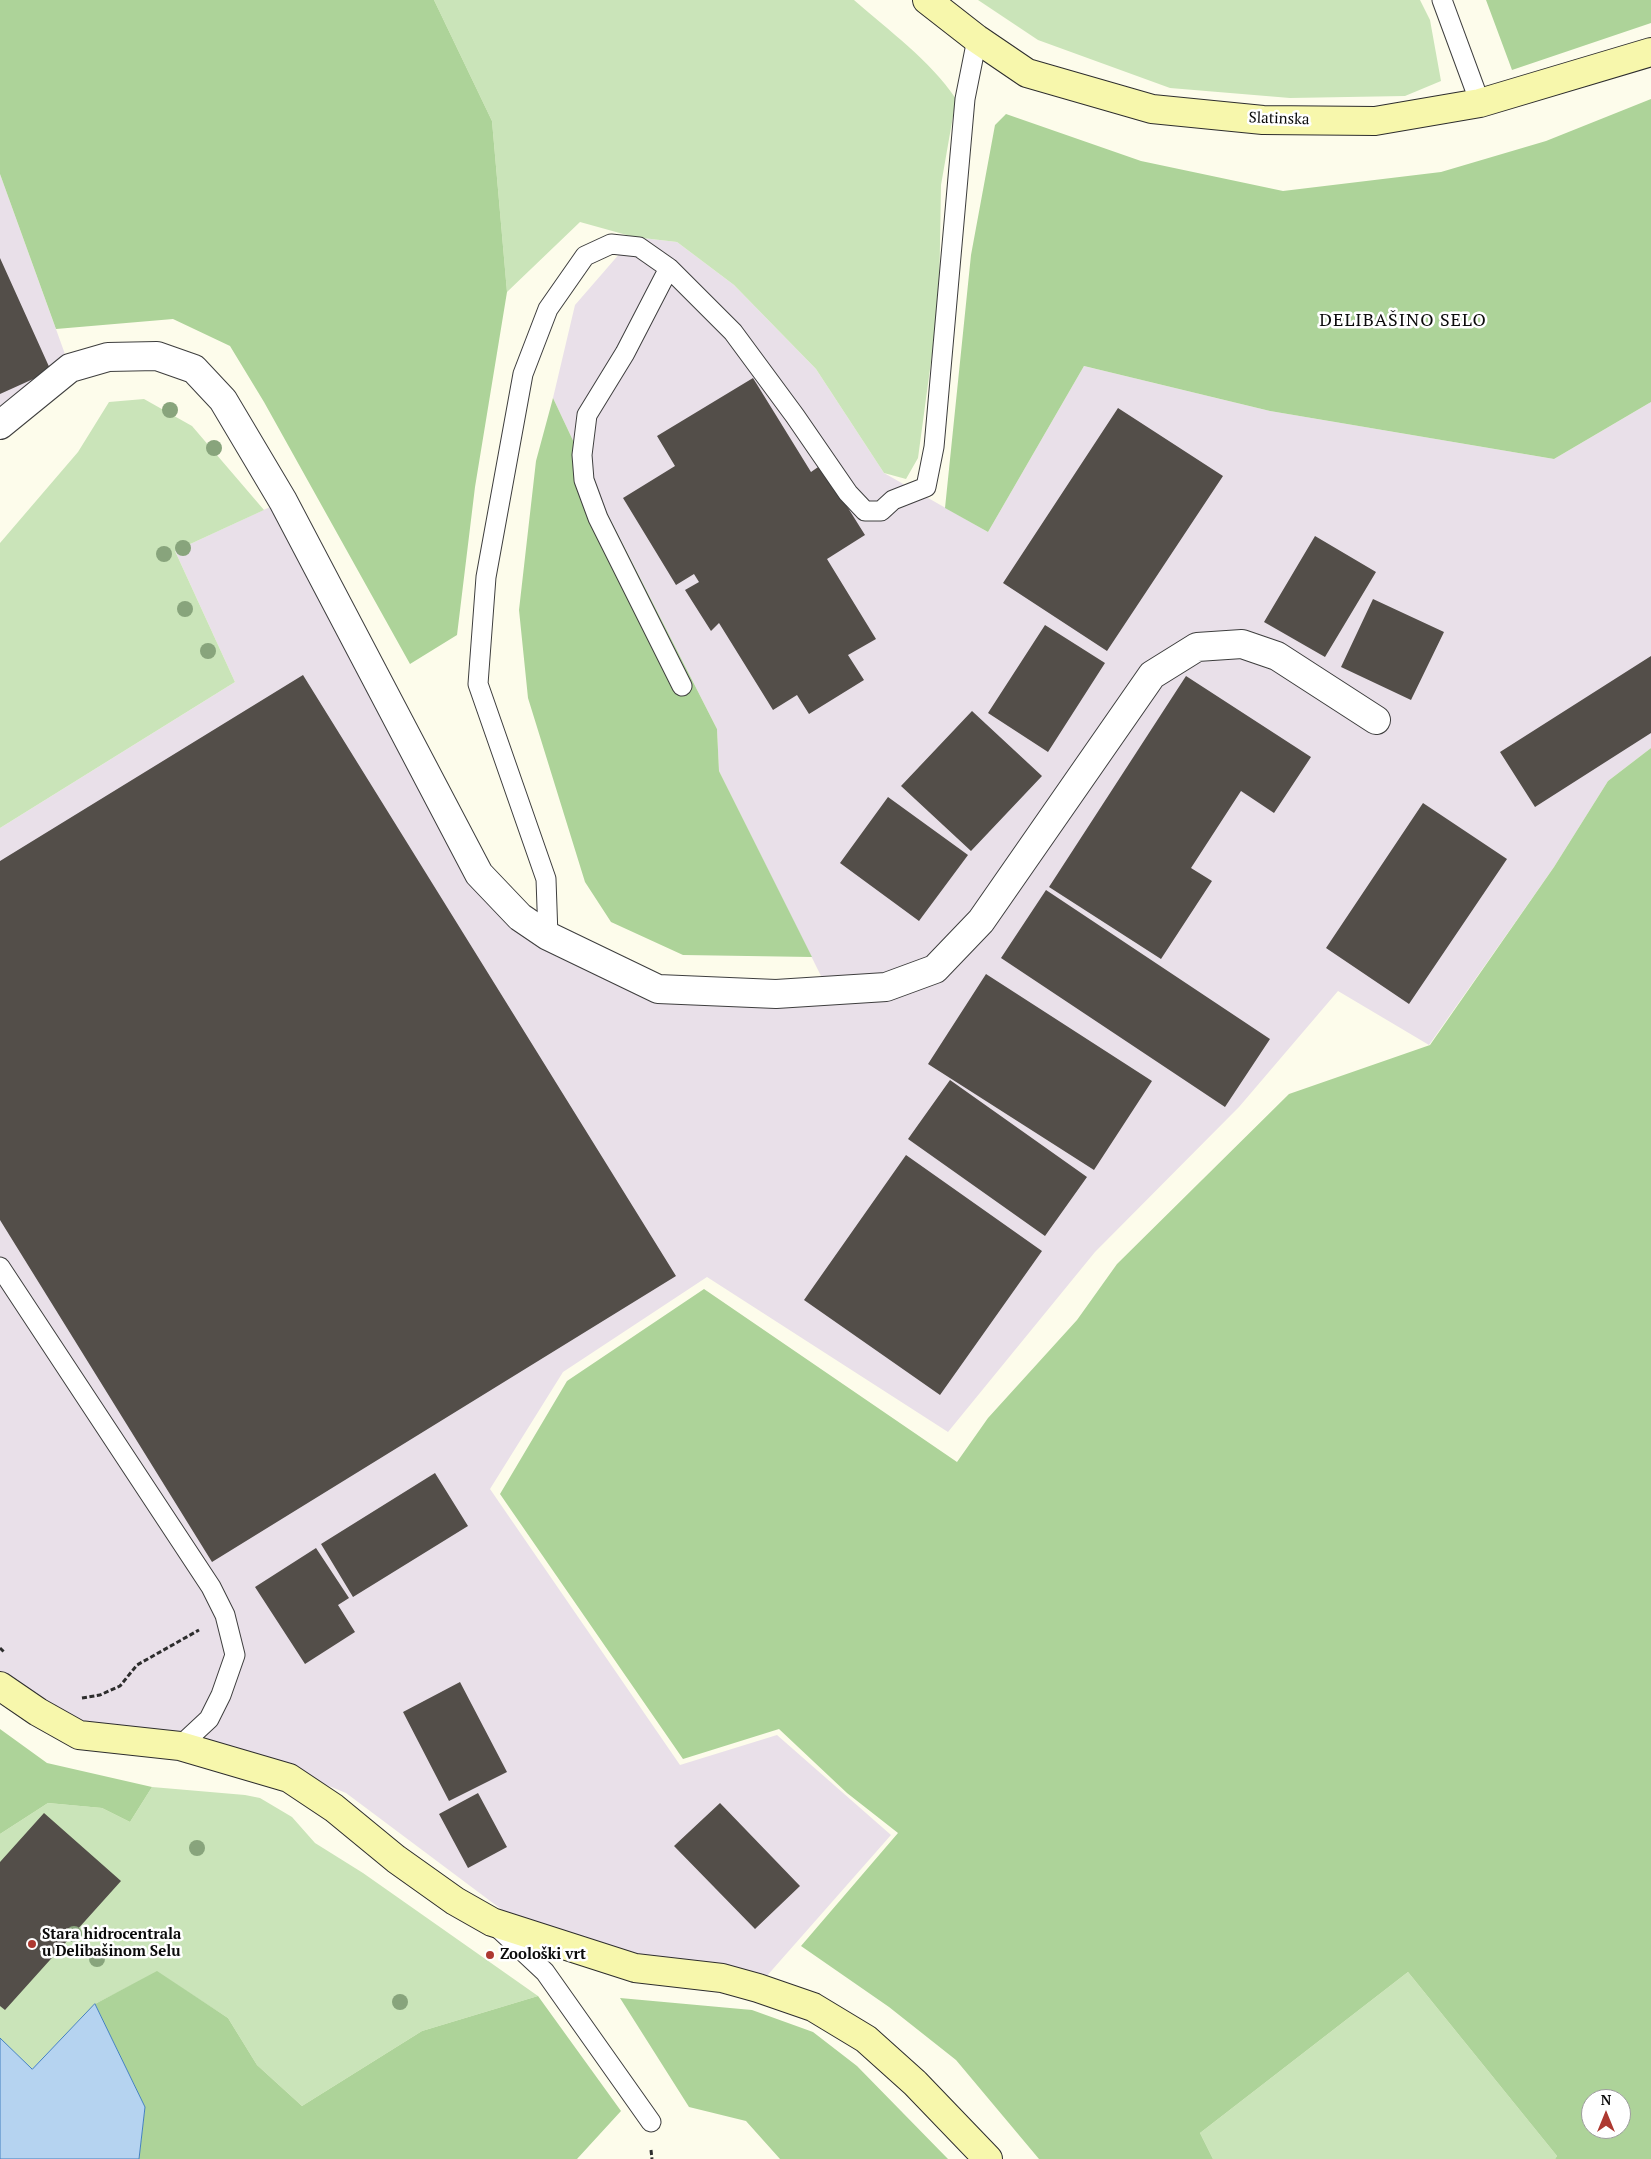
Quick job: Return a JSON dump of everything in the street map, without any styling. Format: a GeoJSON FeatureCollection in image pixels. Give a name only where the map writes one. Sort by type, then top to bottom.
{"type":"FeatureCollection","features":[{"type":"Feature","properties":{"kind":"street","name":"Slatinska"},"geometry":{"type":"LineString","coordinates":[[927,0],[978,39],[1028,73],[1152,109],[1263,120],[1375,121],[1480,103],[1651,52]]}},
{"type":"Feature","properties":{"kind":"street"},"geometry":{"type":"LineString","coordinates":[[0,424],[70,368],[108,357],[157,356],[194,370],[223,400],[283,501],[479,874],[520,917],[548,936],[658,989],[776,994],[886,987],[935,969],[980,921],[1152,675],[1197,647],[1242,644],[1277,656],[1376,720]]}},
{"type":"Feature","properties":{"kind":"street"},"geometry":{"type":"LineString","coordinates":[[0,1686],[38,1712],[79,1735],[180,1746],[289,1778],[334,1808],[396,1859],[455,1901],[492,1922],[635,1968],[722,1978],[813,2007],[866,2039],[915,2083],[988,2159]]}},
{"type":"Feature","properties":{"kind":"lane"},"geometry":{"type":"LineString","coordinates":[[1442,0],[1480,103]]}},
{"type":"Feature","properties":{"kind":"lane"},"geometry":{"type":"LineString","coordinates":[[548,936],[546,879],[478,684],[487,567],[523,374],[548,309],[585,256],[611,244],[639,247],[668,268],[734,332],[848,493],[865,511],[881,511],[893,500],[926,487],[934,447],[965,100],[978,39]]}},
{"type":"Feature","properties":{"kind":"lane"},"geometry":{"type":"LineString","coordinates":[[668,268],[625,353],[587,415],[582,455],[584,480],[598,518],[682,686]]}},
{"type":"Feature","properties":{"kind":"lane"},"geometry":{"type":"LineString","coordinates":[[0,1267],[211,1588],[225,1615],[235,1655],[221,1695],[210,1719],[180,1746]]}},
{"type":"Feature","properties":{"kind":"lane"},"geometry":{"type":"LineString","coordinates":[[492,1922],[545,1972],[650,2122]]}},
{"type":"Feature","properties":{"kind":"path"},"geometry":{"type":"LineString","coordinates":[[74,1698],[100,1695],[120,1686],[137,1664],[225,1615]]}},
{"type":"Feature","properties":{"kind":"path"},"geometry":{"type":"LineString","coordinates":[[0,1648],[6,1654]]}},
{"type":"Feature","properties":{"kind":"shaded area"},"geometry":{"type":"Polygon","coordinates":[[[0,174],[70,368],[0,425],[0,174]]]}},
{"type":"Feature","properties":{"kind":"shaded area"},"geometry":{"type":"Polygon","coordinates":[[[634,237],[677,242],[734,285],[816,369],[884,473],[988,532],[1084,366],[1270,411],[1554,459],[1651,402],[1651,748],[1608,781],[1554,867],[1429,1045],[1338,991],[1239,1107],[1095,1252],[948,1432],[707,1277],[563,1372],[490,1489],[680,1765],[777,1735],[891,1835],[758,1986],[557,1951],[346,1793],[307,1777],[79,1735],[0,1686],[0,828],[235,682],[175,551],[283,501],[479,874],[520,917],[648,985],[828,990],[719,771],[717,729],[608,515],[553,398],[575,305],[634,237]]]}},
{"type":"Feature","properties":{"kind":"green space"},"geometry":{"type":"Polygon","coordinates":[[[0,0],[434,0],[492,121],[507,292],[475,487],[457,635],[410,664],[264,402],[230,346],[173,319],[56,329],[0,174],[0,0]]]}},
{"type":"Feature","properties":{"kind":"green space"},"geometry":{"type":"Polygon","coordinates":[[[434,0],[854,0],[934,71],[956,99],[941,185],[939,302],[918,458],[906,479],[884,473],[816,369],[734,285],[677,242],[634,237],[580,222],[507,292],[492,121],[434,0]]]}},
{"type":"Feature","properties":{"kind":"green space"},"geometry":{"type":"Polygon","coordinates":[[[978,0],[1420,0],[1430,20],[1441,81],[1405,96],[1290,98],[1170,88],[1038,40],[978,0]]]}},
{"type":"Feature","properties":{"kind":"green space"},"geometry":{"type":"Polygon","coordinates":[[[1486,0],[1651,0],[1651,23],[1512,70],[1486,0]]]}},
{"type":"Feature","properties":{"kind":"green space"},"geometry":{"type":"Polygon","coordinates":[[[1651,99],[1651,402],[1554,459],[1270,411],[1084,366],[988,532],[945,508],[971,255],[995,125],[1006,114],[1141,161],[1283,191],[1441,172],[1546,141],[1651,99]]]}},
{"type":"Feature","properties":{"kind":"green space"},"geometry":{"type":"Polygon","coordinates":[[[553,398],[608,515],[717,729],[719,771],[812,957],[683,955],[611,922],[585,882],[528,698],[519,610],[536,461],[553,398]]]}},
{"type":"Feature","properties":{"kind":"green space"},"geometry":{"type":"Polygon","coordinates":[[[144,399],[192,426],[264,510],[175,551],[235,682],[0,828],[0,543],[78,452],[109,402],[144,399]]]}},
{"type":"Feature","properties":{"kind":"green space"},"geometry":{"type":"Polygon","coordinates":[[[1651,748],[1651,2159],[1555,2159],[1557,2156],[1408,1972],[1200,2133],[1213,2159],[1039,2159],[956,2060],[889,2007],[801,1946],[898,1833],[847,1793],[779,1729],[683,1759],[500,1494],[567,1381],[704,1289],[957,1462],[988,1418],[1077,1320],[1117,1264],[1289,1094],[1430,1045],[1554,867],[1608,781],[1651,748]]]}},
{"type":"Feature","properties":{"kind":"green space"},"geometry":{"type":"Polygon","coordinates":[[[0,1729],[47,1763],[152,1787],[130,1822],[102,1808],[48,1803],[0,1834],[0,1729]]]}},
{"type":"Feature","properties":{"kind":"green space"},"geometry":{"type":"Polygon","coordinates":[[[152,1787],[260,1798],[292,1817],[315,1843],[363,1873],[538,1996],[422,2031],[302,2106],[257,2065],[228,2018],[157,1972],[95,2004],[32,2069],[0,2038],[0,1834],[48,1803],[102,1808],[130,1822],[152,1787]]]}},
{"type":"Feature","properties":{"kind":"green space"},"geometry":{"type":"Polygon","coordinates":[[[157,1971],[228,2018],[257,2065],[302,2106],[422,2031],[538,1996],[621,2111],[577,2159],[139,2159],[145,2107],[95,2004],[157,1971]]]}},
{"type":"Feature","properties":{"kind":"green space"},"geometry":{"type":"Polygon","coordinates":[[[1408,1972],[1557,2156],[1555,2159],[1213,2159],[1200,2133],[1408,1972]]]}},
{"type":"Feature","properties":{"kind":"green space"},"geometry":{"type":"Polygon","coordinates":[[[620,1998],[752,2010],[813,2032],[857,2066],[948,2159],[780,2159],[746,2121],[689,2107],[620,1998]]]}},
{"type":"Feature","properties":{"kind":"water"},"geometry":{"type":"Polygon","coordinates":[[[95,2004],[145,2107],[139,2159],[0,2159],[0,2038],[32,2069],[95,2004]]]}},
{"type":"Feature","properties":{"kind":"building"},"geometry":{"type":"Polygon","coordinates":[[[0,258],[51,371],[0,394],[0,258]]]}},
{"type":"Feature","properties":{"kind":"building"},"geometry":{"type":"Polygon","coordinates":[[[753,378],[811,472],[821,465],[865,535],[827,559],[876,639],[848,655],[864,680],[809,714],[797,695],[773,710],[719,623],[711,631],[685,590],[699,582],[694,574],[676,585],[623,498],[675,466],[657,436],[753,378]]]}},
{"type":"Feature","properties":{"kind":"building"},"geometry":{"type":"Polygon","coordinates":[[[1118,408],[1223,476],[1107,651],[1003,583],[1118,408]]]}},
{"type":"Feature","properties":{"kind":"building"},"geometry":{"type":"Polygon","coordinates":[[[1315,536],[1376,572],[1325,657],[1264,622],[1315,536]]]}},
{"type":"Feature","properties":{"kind":"building"},"geometry":{"type":"Polygon","coordinates":[[[1373,599],[1444,632],[1411,700],[1341,667],[1373,599]]]}},
{"type":"Feature","properties":{"kind":"building"},"geometry":{"type":"Polygon","coordinates":[[[1045,625],[1105,663],[1048,752],[988,713],[1045,625]]]}},
{"type":"Feature","properties":{"kind":"building"},"geometry":{"type":"Polygon","coordinates":[[[1651,656],[1651,733],[1535,807],[1500,752],[1651,656]]]}},
{"type":"Feature","properties":{"kind":"building"},"geometry":{"type":"Polygon","coordinates":[[[303,675],[676,1276],[212,1562],[0,1220],[0,861],[303,675]]]}},
{"type":"Feature","properties":{"kind":"building"},"geometry":{"type":"Polygon","coordinates":[[[1186,676],[1311,757],[1274,813],[1241,791],[1191,868],[1212,881],[1161,959],[1049,887],[1186,676]]]}},
{"type":"Feature","properties":{"kind":"building"},"geometry":{"type":"Polygon","coordinates":[[[972,711],[1042,776],[971,851],[901,786],[972,711]]]}},
{"type":"Feature","properties":{"kind":"building"},"geometry":{"type":"Polygon","coordinates":[[[888,797],[968,855],[919,921],[840,863],[888,797]]]}},
{"type":"Feature","properties":{"kind":"building"},"geometry":{"type":"Polygon","coordinates":[[[1423,803],[1507,859],[1409,1004],[1326,948],[1423,803]]]}},
{"type":"Feature","properties":{"kind":"building"},"geometry":{"type":"Polygon","coordinates":[[[1046,890],[1270,1039],[1225,1107],[1001,958],[1046,890]]]}},
{"type":"Feature","properties":{"kind":"building"},"geometry":{"type":"Polygon","coordinates":[[[986,974],[1152,1081],[1094,1170],[928,1064],[986,974]]]}},
{"type":"Feature","properties":{"kind":"building"},"geometry":{"type":"Polygon","coordinates":[[[950,1080],[1087,1177],[1045,1236],[908,1139],[950,1080]]]}},
{"type":"Feature","properties":{"kind":"building"},"geometry":{"type":"Polygon","coordinates":[[[906,1155],[1042,1251],[940,1395],[804,1300],[906,1155]]]}},
{"type":"Feature","properties":{"kind":"building"},"geometry":{"type":"Polygon","coordinates":[[[435,1473],[468,1526],[353,1597],[321,1544],[435,1473]]]}},
{"type":"Feature","properties":{"kind":"building"},"geometry":{"type":"Polygon","coordinates":[[[316,1548],[349,1598],[338,1605],[355,1632],[305,1664],[255,1587],[316,1548]]]}},
{"type":"Feature","properties":{"kind":"building"},"geometry":{"type":"Polygon","coordinates":[[[460,1682],[507,1772],[449,1801],[403,1712],[460,1682]]]}},
{"type":"Feature","properties":{"kind":"building"},"geometry":{"type":"Polygon","coordinates":[[[478,1793],[507,1847],[468,1868],[439,1814],[478,1793]]]}},
{"type":"Feature","properties":{"kind":"building"},"geometry":{"type":"Polygon","coordinates":[[[720,1803],[800,1886],[755,1929],[674,1846],[720,1803]]]}},
{"type":"Feature","properties":{"kind":"building","name":"Stara hidrocentrala u Delibašinom Selu"},"geometry":{"type":"Polygon","coordinates":[[[44,1813],[121,1881],[5,2010],[0,2006],[0,1862],[44,1813]]]}},
{"type":"Feature","properties":{"kind":"place","name":"Stara hidrocentrala u Delibašinom Selu"},"geometry":{"type":"Point","coordinates":[32,1944]}},
{"type":"Feature","properties":{"kind":"place","name":"Zoološki vrt"},"geometry":{"type":"Point","coordinates":[490,1955]}},
{"type":"Feature","properties":{"kind":"district","name":"DELIBAŠINO SELO"},"geometry":{"type":"Point","coordinates":[1403,321]}}]}
